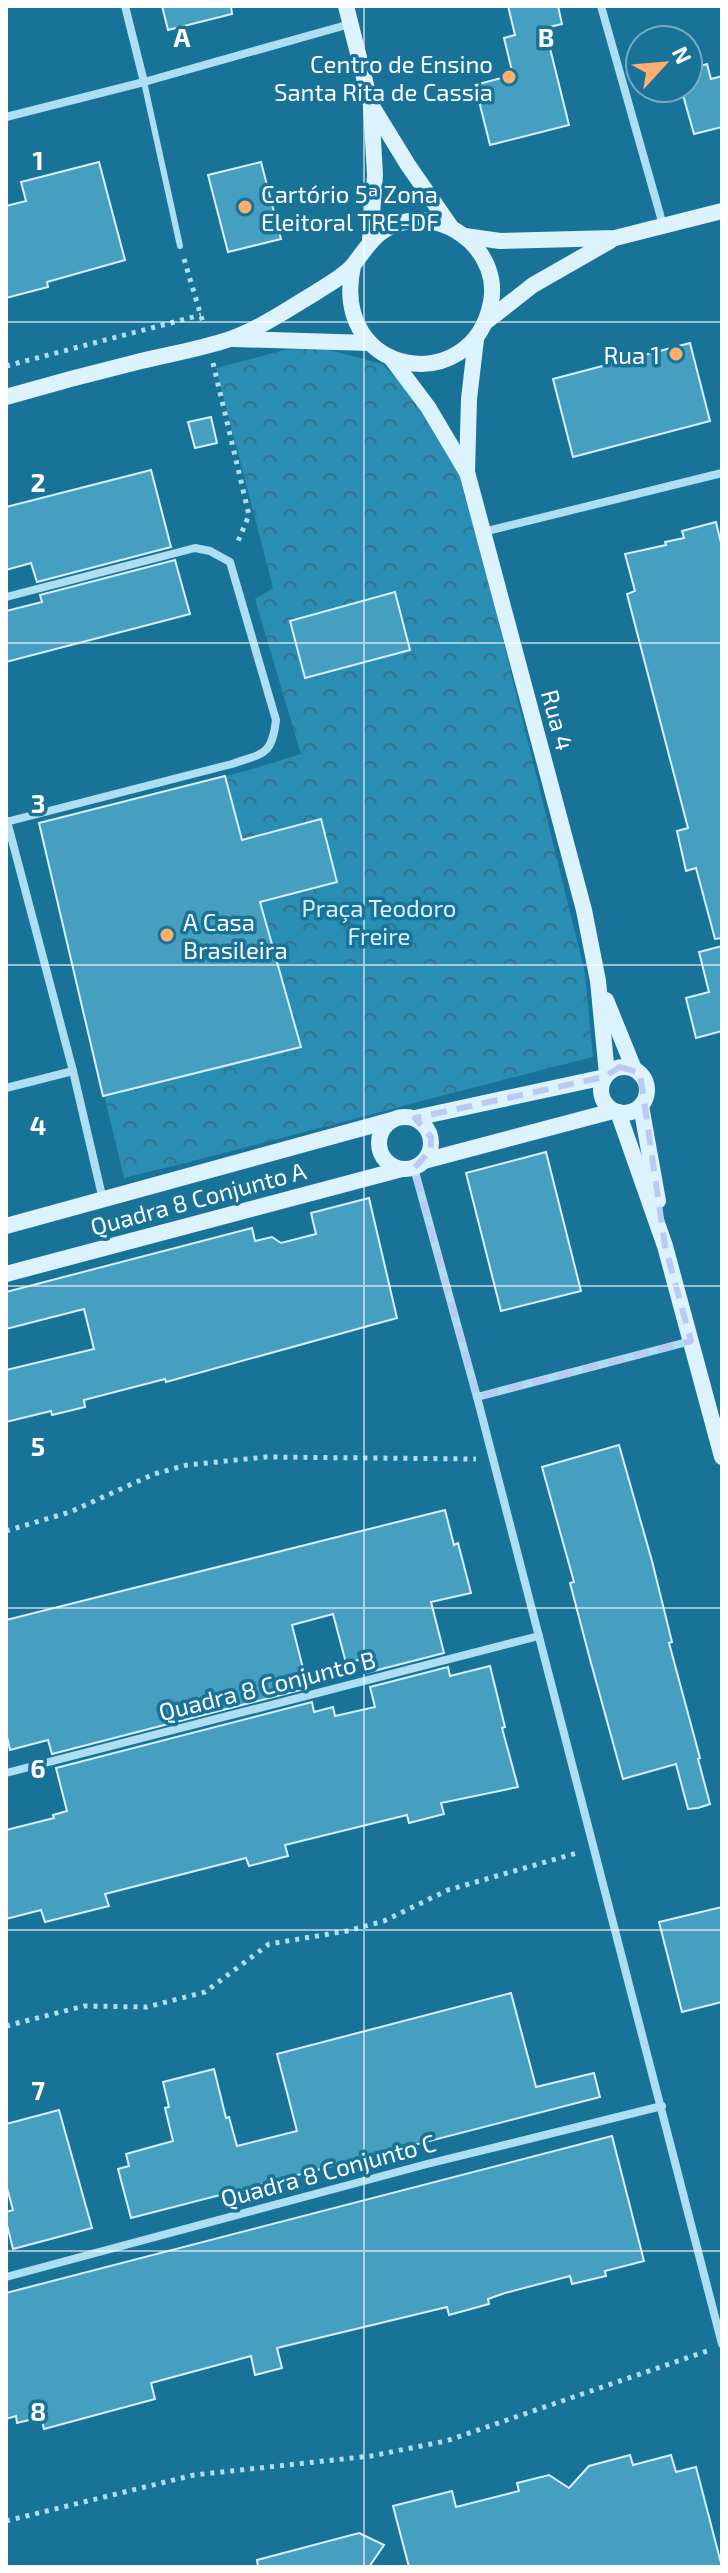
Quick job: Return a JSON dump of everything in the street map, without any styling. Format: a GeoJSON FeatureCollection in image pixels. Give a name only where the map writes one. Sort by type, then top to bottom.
{"type":"FeatureCollection","features":[{"type":"Feature","properties":{"kind":"street"},"geometry":{"type":"LineString","coordinates":[[125,6],[144,82]]}},
{"type":"Feature","properties":{"kind":"street"},"geometry":{"type":"LineString","coordinates":[[346,6],[371,105],[375,175],[370,240]]}},
{"type":"Feature","properties":{"kind":"street"},"geometry":{"type":"LineString","coordinates":[[601,6],[663,225]]}},
{"type":"Feature","properties":{"kind":"street"},"geometry":{"type":"LineString","coordinates":[[6,117],[350,24]]}},
{"type":"Feature","properties":{"kind":"street"},"geometry":{"type":"LineString","coordinates":[[371,105],[408,165],[458,231],[481,253],[490,274],[492,298],[487,321],[476,339],[458,354],[436,363],[413,364],[391,358]]}},
{"type":"Feature","properties":{"kind":"street"},"geometry":{"type":"LineString","coordinates":[[467,472],[428,407],[391,358],[370,343],[357,327],[350,307],[349,286],[353,266],[370,240],[388,228],[408,221],[430,221],[500,241],[615,238],[722,211]]}},
{"type":"Feature","properties":{"kind":"street"},"geometry":{"type":"LineString","coordinates":[[487,321],[533,285],[615,238]]}},
{"type":"Feature","properties":{"kind":"street"},"geometry":{"type":"LineString","coordinates":[[6,397],[232,339],[277,315],[353,266]]}},
{"type":"Feature","properties":{"kind":"street"},"geometry":{"type":"LineString","coordinates":[[232,339],[370,343]]}},
{"type":"Feature","properties":{"kind":"street"},"geometry":{"type":"LineString","coordinates":[[467,472],[469,399],[476,339]]}},
{"type":"Feature","properties":{"kind":"street","name":"Rua 4"},"geometry":{"type":"LineString","coordinates":[[467,472],[584,910],[598,981]]}},
{"type":"Feature","properties":{"kind":"street"},"geometry":{"type":"LineString","coordinates":[[483,532],[722,473]]}},
{"type":"Feature","properties":{"kind":"street"},"geometry":{"type":"LineString","coordinates":[[6,597],[195,548],[210,551],[230,562],[276,720],[274,741],[264,753],[6,822],[73,1071],[104,1201]]}},
{"type":"Feature","properties":{"kind":"street"},"geometry":{"type":"LineString","coordinates":[[598,981],[634,1069]]}},
{"type":"Feature","properties":{"kind":"street"},"geometry":{"type":"LineString","coordinates":[[598,981],[606,1076],[602,1084],[603,1099],[615,1112],[665,1246],[722,1457]]}},
{"type":"Feature","properties":{"kind":"street"},"geometry":{"type":"LineString","coordinates":[[415,1118],[425,1126],[431,1137],[431,1150],[414,1166],[390,1165],[381,1154],[379,1142],[383,1129],[392,1120],[403,1116],[415,1118],[606,1076],[620,1067],[634,1069],[640,1073],[647,1093],[641,1106],[631,1113],[615,1112]]}},
{"type":"Feature","properties":{"kind":"street"},"geometry":{"type":"LineString","coordinates":[[6,1088],[73,1071]]}},
{"type":"Feature","properties":{"kind":"street"},"geometry":{"type":"LineString","coordinates":[[641,1106],[665,1246]]}},
{"type":"Feature","properties":{"kind":"street","name":"Quadra 8 Conjunto A"},"geometry":{"type":"LineString","coordinates":[[6,1274],[615,1112]]}},
{"type":"Feature","properties":{"kind":"street","name":"Quadra 8 Conjunto A"},"geometry":{"type":"LineString","coordinates":[[6,1226],[392,1120]]}},
{"type":"Feature","properties":{"kind":"street"},"geometry":{"type":"LineString","coordinates":[[414,1166],[477,1397],[722,2345]]}},
{"type":"Feature","properties":{"kind":"street"},"geometry":{"type":"LineString","coordinates":[[477,1397],[691,1341]]}},
{"type":"Feature","properties":{"kind":"street","name":"Quadra 8 Conjunto B"},"geometry":{"type":"LineString","coordinates":[[6,1773],[539,1636]]}},
{"type":"Feature","properties":{"kind":"street","name":"Quadra 8 Conjunto C"},"geometry":{"type":"LineString","coordinates":[[6,2277],[427,2164],[662,2106]]}},
{"type":"Feature","properties":{"kind":"lane"},"geometry":{"type":"LineString","coordinates":[[144,82],[180,246]]}},
{"type":"Feature","properties":{"kind":"path"},"geometry":{"type":"LineString","coordinates":[[180,246],[201,315],[249,515],[230,562]]}},
{"type":"Feature","properties":{"kind":"path"},"geometry":{"type":"LineString","coordinates":[[6,366],[201,315]]}},
{"type":"Feature","properties":{"kind":"path"},"geometry":{"type":"LineString","coordinates":[[6,1531],[70,1512],[154,1474],[187,1465],[266,1457],[493,1460]]}},
{"type":"Feature","properties":{"kind":"path"},"geometry":{"type":"LineString","coordinates":[[6,2026],[84,2006],[147,2007],[205,1992],[269,1944],[347,1931],[384,1921],[448,1890],[593,1849]]}},
{"type":"Feature","properties":{"kind":"path"},"geometry":{"type":"LineString","coordinates":[[6,2521],[194,2475],[371,2456],[446,2441],[722,2345]]}},
{"type":"Feature","properties":{"kind":"highlighted area"},"geometry":{"type":"Polygon","coordinates":[[[620,1067],[640,1073],[665,1246],[691,1341],[477,1397],[414,1168],[431,1150],[431,1137],[415,1118],[604,1077],[620,1067]]]}},
{"type":"Feature","properties":{"kind":"green space","name":"Praça Teodoro Freire"},"geometry":{"type":"Polygon","coordinates":[[[322,348],[382,364],[421,404],[459,462],[585,973],[593,1057],[124,1178],[39,823],[246,771],[301,754],[255,599],[273,588],[216,368],[285,350],[322,348]]]}},
{"type":"Feature","properties":{"kind":"building"},"geometry":{"type":"Polygon","coordinates":[[[162,6],[231,6],[232,14],[168,30],[162,6]]]}},
{"type":"Feature","properties":{"kind":"building"},"geometry":{"type":"Polygon","coordinates":[[[508,6],[558,6],[562,24],[545,28],[569,125],[490,145],[475,85],[513,75],[504,38],[515,35],[508,6]]]}},
{"type":"Feature","properties":{"kind":"building"},"geometry":{"type":"Polygon","coordinates":[[[707,64],[711,79],[722,76],[722,127],[694,134],[686,104],[704,104],[704,65],[707,64]]]}},
{"type":"Feature","properties":{"kind":"building"},"geometry":{"type":"Polygon","coordinates":[[[99,162],[125,260],[47,282],[48,287],[6,298],[6,206],[26,201],[21,182],[99,162]]]}},
{"type":"Feature","properties":{"kind":"building","name":"Cartório 5ª Zona Eleitoral TRE-DF"},"geometry":{"type":"Polygon","coordinates":[[[261,162],[281,239],[228,252],[208,175],[261,162]]]}},
{"type":"Feature","properties":{"kind":"building"},"geometry":{"type":"Polygon","coordinates":[[[690,343],[710,421],[573,457],[553,379],[690,343]]]}},
{"type":"Feature","properties":{"kind":"building"},"geometry":{"type":"Polygon","coordinates":[[[211,417],[217,443],[195,448],[188,422],[211,417]]]}},
{"type":"Feature","properties":{"kind":"building"},"geometry":{"type":"Polygon","coordinates":[[[151,470],[171,547],[37,582],[31,563],[6,570],[6,507],[151,470]]]}},
{"type":"Feature","properties":{"kind":"building"},"geometry":{"type":"Polygon","coordinates":[[[716,522],[722,547],[722,938],[715,939],[696,868],[686,871],[677,831],[688,828],[627,594],[635,591],[625,554],[666,545],[665,542],[684,538],[682,531],[716,522]]]}},
{"type":"Feature","properties":{"kind":"building"},"geometry":{"type":"Polygon","coordinates":[[[175,560],[190,614],[6,662],[6,611],[42,602],[40,595],[175,560]]]}},
{"type":"Feature","properties":{"kind":"building"},"geometry":{"type":"Polygon","coordinates":[[[395,592],[410,650],[305,678],[290,621],[395,592]]]}},
{"type":"Feature","properties":{"kind":"building","name":"A Casa Brasileira"},"geometry":{"type":"Polygon","coordinates":[[[225,776],[242,840],[321,819],[337,882],[260,902],[301,1047],[103,1096],[39,823],[225,776]]]}},
{"type":"Feature","properties":{"kind":"building"},"geometry":{"type":"Polygon","coordinates":[[[722,946],[722,1031],[696,1038],[686,998],[709,992],[699,952],[722,946]]]}},
{"type":"Feature","properties":{"kind":"building"},"geometry":{"type":"Polygon","coordinates":[[[546,1152],[581,1291],[501,1311],[466,1173],[546,1152]]]}},
{"type":"Feature","properties":{"kind":"building"},"geometry":{"type":"Polygon","coordinates":[[[369,1198],[397,1318],[166,1382],[165,1379],[84,1400],[85,1407],[52,1415],[51,1411],[6,1422],[6,1370],[94,1349],[84,1309],[6,1329],[6,1292],[252,1228],[255,1241],[272,1237],[281,1243],[316,1234],[311,1213],[369,1198]]]}},
{"type":"Feature","properties":{"kind":"building"},"geometry":{"type":"Polygon","coordinates":[[[619,1445],[652,1561],[672,1642],[669,1643],[700,1758],[710,1804],[698,1808],[688,1809],[676,1764],[623,1779],[542,1467],[619,1445]]]}},
{"type":"Feature","properties":{"kind":"building"},"geometry":{"type":"Polygon","coordinates":[[[445,1510],[454,1545],[458,1543],[471,1593],[431,1602],[444,1653],[366,1673],[363,1659],[346,1663],[333,1614],[292,1625],[308,1688],[52,1754],[48,1740],[10,1750],[6,1732],[6,1620],[445,1510]]]}},
{"type":"Feature","properties":{"kind":"building"},"geometry":{"type":"Polygon","coordinates":[[[490,1666],[518,1787],[441,1803],[444,1814],[409,1823],[407,1815],[285,1845],[288,1856],[249,1866],[246,1858],[105,1894],[109,1906],[45,1922],[41,1910],[6,1919],[6,1830],[54,1818],[53,1815],[67,1811],[56,1768],[312,1702],[314,1712],[333,1707],[335,1716],[375,1707],[370,1687],[448,1667],[450,1676],[490,1666]]]}},
{"type":"Feature","properties":{"kind":"building"},"geometry":{"type":"Polygon","coordinates":[[[722,1907],[722,2002],[682,2012],[659,1922],[722,1907]]]}},
{"type":"Feature","properties":{"kind":"building"},"geometry":{"type":"Polygon","coordinates":[[[511,1993],[536,2087],[594,2073],[600,2097],[131,2218],[118,2169],[129,2166],[126,2154],[173,2141],[163,2082],[214,2069],[226,2118],[229,2117],[237,2146],[297,2131],[277,2054],[511,1993]]]}},
{"type":"Feature","properties":{"kind":"building"},"geometry":{"type":"Polygon","coordinates":[[[59,2110],[92,2228],[13,2249],[6,2221],[6,2212],[13,2210],[6,2184],[6,2124],[59,2110]]]}},
{"type":"Feature","properties":{"kind":"building"},"geometry":{"type":"Polygon","coordinates":[[[612,2136],[644,2261],[605,2271],[606,2276],[572,2284],[570,2276],[505,2293],[488,2299],[489,2304],[449,2315],[447,2307],[277,2348],[282,2368],[255,2375],[251,2356],[151,2383],[155,2399],[44,2429],[41,2417],[17,2423],[16,2416],[6,2419],[6,2293],[612,2136]]]}},
{"type":"Feature","properties":{"kind":"building"},"geometry":{"type":"Polygon","coordinates":[[[630,2455],[633,2465],[671,2455],[676,2472],[696,2467],[722,2567],[409,2567],[393,2506],[452,2491],[456,2507],[519,2491],[517,2483],[549,2475],[569,2488],[589,2466],[630,2455]]]}},
{"type":"Feature","properties":{"kind":"building"},"geometry":{"type":"Polygon","coordinates":[[[359,2533],[384,2545],[369,2567],[258,2567],[257,2560],[359,2533]]]}},
{"type":"Feature","properties":{"kind":"place","name":"Centro de Ensino Santa Rita de Cassia"},"geometry":{"type":"Point","coordinates":[509,77]}},
{"type":"Feature","properties":{"kind":"place","name":"Cartório 5ª Zona Eleitoral TRE-DF"},"geometry":{"type":"Point","coordinates":[245,207]}},
{"type":"Feature","properties":{"kind":"place","name":"Rua 1"},"geometry":{"type":"Point","coordinates":[676,354]}},
{"type":"Feature","properties":{"kind":"place","name":"A Casa Brasileira"},"geometry":{"type":"Point","coordinates":[167,935]}}]}
